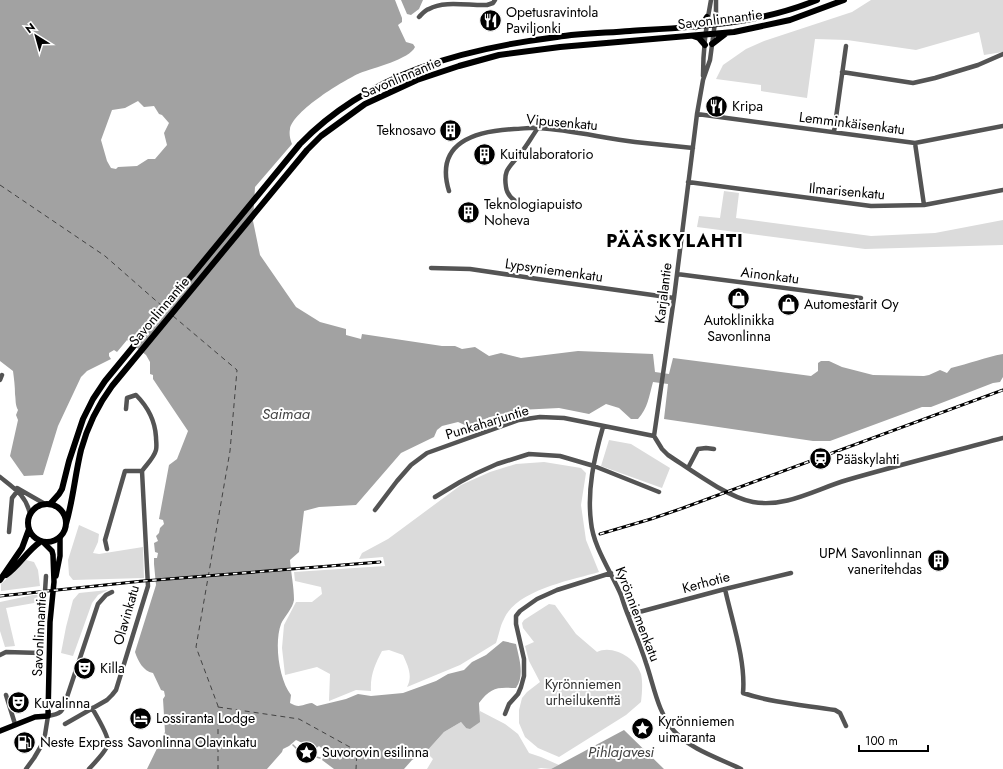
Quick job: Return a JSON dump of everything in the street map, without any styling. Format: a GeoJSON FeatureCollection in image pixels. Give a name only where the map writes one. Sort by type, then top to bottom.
{"type":"FeatureCollection","features":[{"type":"Feature","properties":{"kind":"highway","name":"Savonlinnantie"},"geometry":{"type":"LineString","coordinates":[[47,504],[59,494],[62,489],[69,461],[83,419],[93,398],[105,381],[300,144],[314,130],[360,96],[415,69],[457,56],[495,47],[559,36],[714,26],[772,15],[817,0]]}},
{"type":"Feature","properties":{"kind":"highway","name":"Savonlinnantie"},"geometry":{"type":"LineString","coordinates":[[66,524],[81,450],[87,433],[102,402],[112,386],[307,150],[321,136],[365,104],[417,80],[498,55],[560,46],[726,33],[790,20],[844,0]]}},
{"type":"Feature","properties":{"kind":"highway"},"geometry":{"type":"LineString","coordinates":[[696,27],[704,22],[707,17]]}},
{"type":"Feature","properties":{"kind":"highway"},"geometry":{"type":"LineString","coordinates":[[712,44],[726,33]]}},
{"type":"Feature","properties":{"kind":"highway"},"geometry":{"type":"LineString","coordinates":[[692,35],[699,38],[705,45]]}},
{"type":"Feature","properties":{"kind":"highway"},"geometry":{"type":"LineString","coordinates":[[0,580],[22,548],[29,529],[30,515],[36,508],[47,504],[56,506],[63,514],[66,524],[65,530],[60,537],[52,542],[42,542],[35,538],[29,529]]}},
{"type":"Feature","properties":{"kind":"highway"},"geometry":{"type":"LineString","coordinates":[[0,580],[14,569],[32,548],[42,542]]}},
{"type":"Feature","properties":{"kind":"main road","name":"Savonlinnantie"},"geometry":{"type":"LineString","coordinates":[[54,582],[60,563],[60,537]]}},
{"type":"Feature","properties":{"kind":"main road","name":"Savonlinnantie"},"geometry":{"type":"LineString","coordinates":[[42,542],[52,551],[54,555],[54,582],[50,622],[48,716]]}},
{"type":"Feature","properties":{"kind":"main road"},"geometry":{"type":"LineString","coordinates":[[0,731],[15,724],[48,716]]}},
{"type":"Feature","properties":{"kind":"street"},"geometry":{"type":"LineString","coordinates":[[419,17],[429,8],[441,5],[488,5],[493,3],[495,0]]}},
{"type":"Feature","properties":{"kind":"street","name":"Karjalantie"},"geometry":{"type":"LineString","coordinates":[[703,80],[703,61],[710,0]]}},
{"type":"Feature","properties":{"kind":"street","name":"Karjalantie"},"geometry":{"type":"LineString","coordinates":[[654,436],[674,298],[697,114],[703,80],[710,60],[714,34],[716,0]]}},
{"type":"Feature","properties":{"kind":"street"},"geometry":{"type":"LineString","coordinates":[[834,132],[846,46]]}},
{"type":"Feature","properties":{"kind":"street"},"geometry":{"type":"LineString","coordinates":[[842,72],[913,83],[978,65],[1003,54]]}},
{"type":"Feature","properties":{"kind":"street","name":"Lemminkäisenkatu"},"geometry":{"type":"LineString","coordinates":[[697,114],[915,142],[1003,126]]}},
{"type":"Feature","properties":{"kind":"street"},"geometry":{"type":"LineString","coordinates":[[521,205],[507,192],[504,177],[509,167],[524,149],[538,128]]}},
{"type":"Feature","properties":{"kind":"street","name":"Vipusenkatu"},"geometry":{"type":"LineString","coordinates":[[449,191],[445,174],[450,155],[459,144],[487,132],[538,128],[635,142],[693,148]]}},
{"type":"Feature","properties":{"kind":"street"},"geometry":{"type":"LineString","coordinates":[[915,142],[924,205]]}},
{"type":"Feature","properties":{"kind":"street","name":"Ilmarisenkatu"},"geometry":{"type":"LineString","coordinates":[[688,182],[870,206],[924,205],[1003,190]]}},
{"type":"Feature","properties":{"kind":"street","name":"Lypsyniemenkatu"},"geometry":{"type":"LineString","coordinates":[[431,268],[470,268],[674,298]]}},
{"type":"Feature","properties":{"kind":"street","name":"Ainonkatu"},"geometry":{"type":"LineString","coordinates":[[677,274],[861,298]]}},
{"type":"Feature","properties":{"kind":"street"},"geometry":{"type":"LineString","coordinates":[[0,380],[2,375]]}},
{"type":"Feature","properties":{"kind":"street"},"geometry":{"type":"LineString","coordinates":[[107,548],[105,540],[125,472],[142,472],[156,449],[153,420],[149,410],[136,395],[127,398],[126,409]]}},
{"type":"Feature","properties":{"kind":"street","name":"Punkaharjuntie"},"geometry":{"type":"LineString","coordinates":[[375,510],[411,465],[427,453],[519,420],[540,417],[564,418],[654,436]]}},
{"type":"Feature","properties":{"kind":"street","name":"Kyrönniemenkatu"},"geometry":{"type":"LineString","coordinates":[[603,427],[590,488],[589,504],[591,525],[597,545],[621,596],[642,650],[661,709],[669,725],[676,733],[693,746],[741,769]]}},
{"type":"Feature","properties":{"kind":"street"},"geometry":{"type":"LineString","coordinates":[[654,436],[662,449],[668,455],[733,495],[754,502],[772,503],[790,500],[848,480],[1003,438]]}},
{"type":"Feature","properties":{"kind":"street"},"geometry":{"type":"LineString","coordinates":[[688,468],[698,450],[706,448],[714,449]]}},
{"type":"Feature","properties":{"kind":"street"},"geometry":{"type":"LineString","coordinates":[[435,497],[477,473],[497,464],[529,454],[560,456],[594,466],[660,492]]}},
{"type":"Feature","properties":{"kind":"street","name":"Olavinkatu"},"geometry":{"type":"LineString","coordinates":[[66,724],[107,700],[116,690],[147,590],[148,579],[142,472]]}},
{"type":"Feature","properties":{"kind":"street"},"geometry":{"type":"LineString","coordinates":[[0,477],[16,489],[35,500],[47,504]]}},
{"type":"Feature","properties":{"kind":"street"},"geometry":{"type":"LineString","coordinates":[[16,489],[28,504],[30,515]]}},
{"type":"Feature","properties":{"kind":"street"},"geometry":{"type":"LineString","coordinates":[[9,532],[12,498],[16,489]]}},
{"type":"Feature","properties":{"kind":"street"},"geometry":{"type":"LineString","coordinates":[[505,714],[509,704],[518,694],[524,672],[524,659],[516,624],[516,616],[520,611],[537,599],[557,590],[611,573]]}},
{"type":"Feature","properties":{"kind":"street","name":"Kerhotie"},"geometry":{"type":"LineString","coordinates":[[628,615],[725,588],[791,573]]}},
{"type":"Feature","properties":{"kind":"street"},"geometry":{"type":"LineString","coordinates":[[0,654],[6,652],[41,653],[46,576]]}},
{"type":"Feature","properties":{"kind":"street"},"geometry":{"type":"LineString","coordinates":[[725,588],[742,663],[744,679],[743,693],[773,701],[835,710],[840,713],[846,726]]}},
{"type":"Feature","properties":{"kind":"street"},"geometry":{"type":"LineString","coordinates":[[26,769],[44,740],[48,716],[58,715],[62,711],[98,604],[106,595],[112,592]]}},
{"type":"Feature","properties":{"kind":"street"},"geometry":{"type":"LineString","coordinates":[[6,696],[15,724]]}},
{"type":"Feature","properties":{"kind":"street"},"geometry":{"type":"LineString","coordinates":[[89,769],[106,749],[109,743],[107,736],[92,708]]}},
{"type":"Feature","properties":{"kind":"green space"},"geometry":{"type":"Polygon","coordinates":[[[871,0],[1003,0],[1003,52],[984,55],[979,32],[916,50],[847,40],[815,39],[807,98],[761,91],[761,85],[716,79],[723,65],[746,49],[764,41],[852,12],[871,0]]]}},
{"type":"Feature","properties":{"kind":"green space"},"geometry":{"type":"Polygon","coordinates":[[[724,191],[739,193],[736,218],[871,236],[935,233],[1003,220],[1003,245],[865,249],[697,227],[699,216],[720,218],[724,191]]]}},
{"type":"Feature","properties":{"kind":"green space"},"geometry":{"type":"Polygon","coordinates":[[[609,440],[631,444],[670,468],[662,488],[601,466],[609,440]]]}},
{"type":"Feature","properties":{"kind":"green space"},"geometry":{"type":"Polygon","coordinates":[[[544,462],[581,468],[586,473],[581,505],[586,540],[599,572],[532,593],[510,609],[501,625],[496,643],[460,665],[407,687],[410,675],[403,655],[389,650],[382,651],[377,661],[372,675],[371,691],[356,690],[329,701],[330,674],[317,667],[285,675],[282,648],[284,625],[296,602],[312,602],[322,594],[321,587],[295,581],[294,572],[385,566],[383,557],[359,559],[362,553],[388,539],[461,485],[490,472],[516,464],[544,462]]]}},
{"type":"Feature","properties":{"kind":"green space"},"geometry":{"type":"Polygon","coordinates":[[[79,525],[99,534],[98,542],[93,553],[99,554],[143,547],[144,578],[73,580],[69,575],[68,560],[79,525]]]}},
{"type":"Feature","properties":{"kind":"green space"},"geometry":{"type":"Polygon","coordinates":[[[26,560],[34,562],[38,570],[40,586],[1,591],[1,584],[26,560]]]}},
{"type":"Feature","properties":{"kind":"green space"},"geometry":{"type":"Polygon","coordinates":[[[108,590],[98,595],[92,603],[73,656],[61,653],[73,600],[79,593],[108,590]]]}},
{"type":"Feature","properties":{"kind":"green space"},"geometry":{"type":"Polygon","coordinates":[[[39,595],[34,603],[6,608],[15,646],[5,647],[0,631],[0,602],[39,595]]]}},
{"type":"Feature","properties":{"kind":"green space","name":"Kyrönniemen urheilukenttä"},"geometry":{"type":"Polygon","coordinates":[[[549,604],[555,605],[576,634],[597,652],[603,650],[616,651],[629,658],[638,668],[642,681],[641,702],[626,715],[559,757],[538,748],[525,737],[519,723],[519,710],[522,698],[540,682],[529,661],[525,646],[534,642],[523,628],[522,623],[524,620],[549,604]]]}},
{"type":"Feature","properties":{"kind":"green space"},"geometry":{"type":"Polygon","coordinates":[[[480,711],[505,724],[518,734],[529,753],[559,765],[551,769],[427,769],[433,759],[426,752],[444,732],[461,722],[466,728],[479,716],[480,711]]]}},
{"type":"Feature","properties":{"kind":"water","name":"Saimaa"},"geometry":{"type":"Polygon","coordinates":[[[0,0],[395,0],[402,18],[402,22],[398,25],[406,42],[413,44],[415,47],[412,51],[399,59],[360,73],[332,89],[309,105],[293,122],[290,129],[292,144],[255,187],[253,221],[260,255],[296,307],[320,322],[346,329],[346,335],[361,339],[362,334],[442,346],[455,346],[462,349],[475,347],[489,356],[501,353],[521,358],[578,351],[653,354],[655,372],[669,374],[673,358],[811,376],[818,371],[818,363],[821,361],[829,361],[842,367],[873,375],[924,376],[940,370],[947,373],[951,368],[1003,354],[1003,377],[1000,382],[993,383],[931,407],[922,407],[830,441],[813,441],[664,419],[668,384],[653,382],[646,406],[638,419],[631,419],[619,408],[606,404],[589,414],[559,408],[519,410],[490,417],[467,426],[458,422],[442,426],[437,430],[434,437],[401,453],[356,505],[319,507],[304,511],[299,552],[290,560],[294,600],[281,624],[279,632],[278,651],[283,680],[291,695],[290,703],[299,706],[312,703],[317,706],[346,699],[358,694],[371,696],[403,693],[436,681],[448,674],[464,670],[472,662],[486,655],[503,641],[516,644],[521,672],[519,683],[516,688],[499,688],[491,691],[479,703],[480,722],[470,729],[466,728],[461,722],[444,732],[426,752],[412,760],[404,769],[334,769],[322,760],[326,752],[319,746],[315,749],[296,740],[283,749],[267,769],[147,769],[165,732],[163,699],[165,696],[164,691],[161,690],[153,673],[144,668],[139,662],[135,652],[156,585],[154,558],[157,558],[158,553],[155,552],[154,543],[158,541],[156,536],[164,524],[163,520],[159,519],[169,465],[177,459],[188,431],[153,379],[153,375],[150,374],[150,362],[146,355],[127,340],[117,352],[114,350],[109,353],[111,359],[87,371],[81,377],[58,426],[43,475],[24,476],[10,456],[18,420],[16,415],[18,410],[16,406],[13,371],[0,361],[0,0]],[[138,101],[125,108],[112,110],[101,140],[107,161],[111,168],[116,169],[118,167],[137,166],[148,159],[155,159],[167,145],[164,133],[169,123],[162,115],[159,114],[154,106],[144,107],[138,101]]]}},
{"type":"Feature","properties":{"kind":"water"},"geometry":{"type":"Polygon","coordinates":[[[401,0],[423,0],[419,9],[411,15],[407,14],[401,0]]]}},
{"type":"Feature","properties":{"kind":"water","name":"Pihlajavesi"},"geometry":{"type":"Polygon","coordinates":[[[624,730],[664,769],[551,769],[624,730]]]}},
{"type":"Feature","properties":{"kind":"waterway"},"geometry":{"type":"LineString","coordinates":[[293,745],[301,753],[320,758]]}},
{"type":"Feature","properties":{"kind":"ferry route"},"geometry":{"type":"LineString","coordinates":[[0,185],[105,256],[162,306]]}},
{"type":"Feature","properties":{"kind":"ferry route"},"geometry":{"type":"LineString","coordinates":[[173,316],[237,370],[230,451],[196,647],[218,706],[218,769]]}},
{"type":"Feature","properties":{"kind":"ferry route"},"geometry":{"type":"LineString","coordinates":[[218,707],[299,719],[357,751],[356,769]]}},
{"type":"Feature","properties":{"kind":"railway"},"geometry":{"type":"LineString","coordinates":[[600,534],[683,508],[1003,390]]}},
{"type":"Feature","properties":{"kind":"railway"},"geometry":{"type":"LineString","coordinates":[[0,596],[143,581],[380,562]]}},
{"type":"Feature","properties":{"kind":"place","name":"Opetusravintola Paviljonki"},"geometry":{"type":"Point","coordinates":[490,20]}},
{"type":"Feature","properties":{"kind":"place","name":"Kripa"},"geometry":{"type":"Point","coordinates":[717,106]}},
{"type":"Feature","properties":{"kind":"place","name":"Teknosavo"},"geometry":{"type":"Point","coordinates":[451,130]}},
{"type":"Feature","properties":{"kind":"place","name":"Kuitulaboratorio"},"geometry":{"type":"Point","coordinates":[484,154]}},
{"type":"Feature","properties":{"kind":"place","name":"Teknologiapuisto Noheva"},"geometry":{"type":"Point","coordinates":[468,212]}},
{"type":"Feature","properties":{"kind":"place","name":"Autoklinikka Savonlinna"},"geometry":{"type":"Point","coordinates":[739,298]}},
{"type":"Feature","properties":{"kind":"place","name":"Automestarit Oy"},"geometry":{"type":"Point","coordinates":[789,304]}},
{"type":"Feature","properties":{"kind":"place","name":"Pääskylahti"},"geometry":{"type":"Point","coordinates":[820,459]}},
{"type":"Feature","properties":{"kind":"place","name":"UPM Savonlinnan vaneritehdas"},"geometry":{"type":"Point","coordinates":[938,561]}},
{"type":"Feature","properties":{"kind":"place","name":"Killa"},"geometry":{"type":"Point","coordinates":[85,668]}},
{"type":"Feature","properties":{"kind":"place","name":"Kuvalinna"},"geometry":{"type":"Point","coordinates":[18,703]}},
{"type":"Feature","properties":{"kind":"place","name":"Lossiranta Lodge"},"geometry":{"type":"Point","coordinates":[140,718]}},
{"type":"Feature","properties":{"kind":"place","name":"Kyrönniemen uimaranta"},"geometry":{"type":"Point","coordinates":[643,729]}},
{"type":"Feature","properties":{"kind":"place","name":"Neste Express Savonlinna Olavinkatu"},"geometry":{"type":"Point","coordinates":[25,742]}},
{"type":"Feature","properties":{"kind":"place","name":"Suvorovin esilinna"},"geometry":{"type":"Point","coordinates":[307,752]}},
{"type":"Feature","properties":{"kind":"district","name":"PÄÄSKYLAHTI"},"geometry":{"type":"Point","coordinates":[675,241]}}]}
